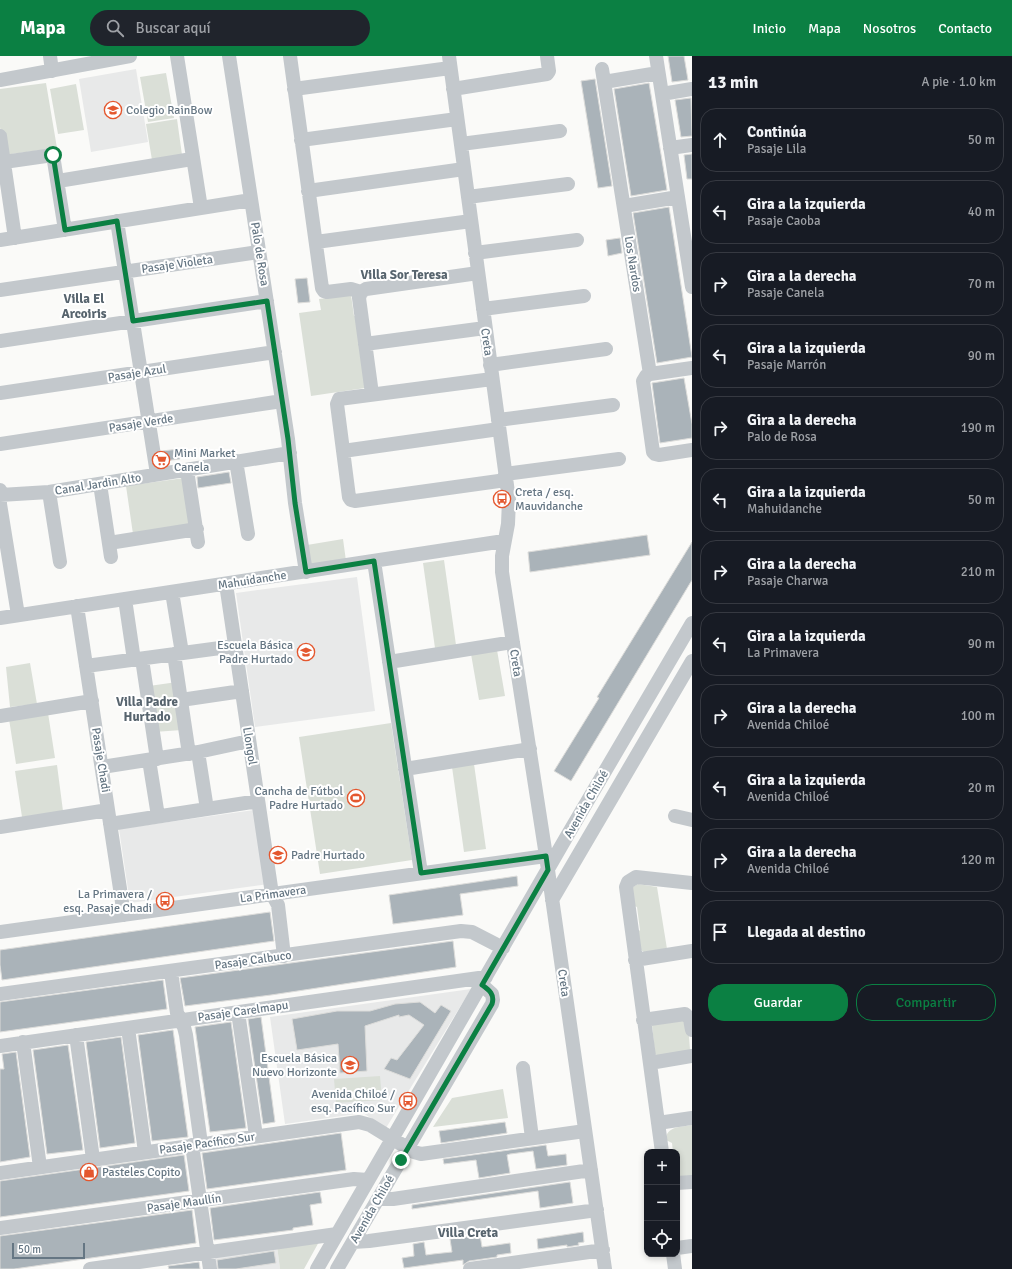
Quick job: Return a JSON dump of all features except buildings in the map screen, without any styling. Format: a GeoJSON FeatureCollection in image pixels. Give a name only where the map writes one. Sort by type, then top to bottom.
{"type":"FeatureCollection","features":[{"type":"Feature","properties":{"kind":"street"},"geometry":{"type":"LineString","coordinates":[[50,56],[52,71]]}},
{"type":"Feature","properties":{"kind":"street"},"geometry":{"type":"LineString","coordinates":[[0,80],[130,56]]}},
{"type":"Feature","properties":{"kind":"street"},"geometry":{"type":"LineString","coordinates":[[177,56],[192,159],[195,168],[201,208]]}},
{"type":"Feature","properties":{"kind":"street","name":"Palo de Rosa"},"geometry":{"type":"LineString","coordinates":[[229,56],[275,352],[290,453],[295,503],[306,572]]}},
{"type":"Feature","properties":{"kind":"street"},"geometry":{"type":"LineString","coordinates":[[290,56],[322,288],[324,291],[327,292],[353,289],[360,292],[364,290],[478,274]]}},
{"type":"Feature","properties":{"kind":"street"},"geometry":{"type":"LineString","coordinates":[[453,88],[545,75],[548,73],[547,56]]}},
{"type":"Feature","properties":{"kind":"street"},"geometry":{"type":"LineString","coordinates":[[656,56],[670,148],[683,200],[692,287]]}},
{"type":"Feature","properties":{"kind":"street"},"geometry":{"type":"LineString","coordinates":[[294,88],[449,62]]}},
{"type":"Feature","properties":{"kind":"street","name":"Creta"},"geometry":{"type":"LineString","coordinates":[[449,62],[506,477],[509,517],[504,541],[502,564],[546,856],[605,1269]]}},
{"type":"Feature","properties":{"kind":"street","name":"Los Nardos"},"geometry":{"type":"LineString","coordinates":[[658,73],[603,75],[650,374],[645,378],[643,384],[653,450],[655,454],[659,455],[692,450]]}},
{"type":"Feature","properties":{"kind":"street"},"geometry":{"type":"LineString","coordinates":[[662,94],[692,89]]}},
{"type":"Feature","properties":{"kind":"street"},"geometry":{"type":"LineString","coordinates":[[301,140],[457,119]]}},
{"type":"Feature","properties":{"kind":"street"},"geometry":{"type":"LineString","coordinates":[[460,144],[560,130]]}},
{"type":"Feature","properties":{"kind":"street"},"geometry":{"type":"LineString","coordinates":[[0,136],[15,238]]}},
{"type":"Feature","properties":{"kind":"street"},"geometry":{"type":"LineString","coordinates":[[670,148],[692,145]]}},
{"type":"Feature","properties":{"kind":"street"},"geometry":{"type":"LineString","coordinates":[[4,162],[53,155],[65,230]]}},
{"type":"Feature","properties":{"kind":"street"},"geometry":{"type":"LineString","coordinates":[[58,180],[192,159]]}},
{"type":"Feature","properties":{"kind":"street"},"geometry":{"type":"LineString","coordinates":[[308,191],[464,169]]}},
{"type":"Feature","properties":{"kind":"street"},"geometry":{"type":"LineString","coordinates":[[468,197],[568,184]]}},
{"type":"Feature","properties":{"kind":"street"},"geometry":{"type":"LineString","coordinates":[[0,240],[252,200]]}},
{"type":"Feature","properties":{"kind":"street"},"geometry":{"type":"LineString","coordinates":[[624,206],[683,200]]}},
{"type":"Feature","properties":{"kind":"street"},"geometry":{"type":"LineString","coordinates":[[117,221],[156,474]]}},
{"type":"Feature","properties":{"kind":"street"},"geometry":{"type":"LineString","coordinates":[[316,242],[471,221]]}},
{"type":"Feature","properties":{"kind":"street"},"geometry":{"type":"LineString","coordinates":[[475,254],[577,240]]}},
{"type":"Feature","properties":{"kind":"street","name":"Pasaje Violeta"},"geometry":{"type":"LineString","coordinates":[[0,290],[259,252]]}},
{"type":"Feature","properties":{"kind":"street"},"geometry":{"type":"LineString","coordinates":[[360,292],[359,296],[372,394]]}},
{"type":"Feature","properties":{"kind":"street"},"geometry":{"type":"LineString","coordinates":[[483,309],[584,296]]}},
{"type":"Feature","properties":{"kind":"street"},"geometry":{"type":"LineString","coordinates":[[0,341],[267,301]]}},
{"type":"Feature","properties":{"kind":"street"},"geometry":{"type":"LineString","coordinates":[[365,344],[485,328]]}},
{"type":"Feature","properties":{"kind":"street"},"geometry":{"type":"LineString","coordinates":[[490,365],[606,349]]}},
{"type":"Feature","properties":{"kind":"street","name":"Pasaje Azul"},"geometry":{"type":"LineString","coordinates":[[0,393],[275,352]]}},
{"type":"Feature","properties":{"kind":"street"},"geometry":{"type":"LineString","coordinates":[[650,374],[692,368]]}},
{"type":"Feature","properties":{"kind":"street"},"geometry":{"type":"LineString","coordinates":[[492,379],[341,398],[338,400],[337,404],[351,500],[355,501],[619,459]]}},
{"type":"Feature","properties":{"kind":"street","name":"Pasaje Verde"},"geometry":{"type":"LineString","coordinates":[[0,444],[282,401]]}},
{"type":"Feature","properties":{"kind":"street"},"geometry":{"type":"LineString","coordinates":[[344,451],[613,405]]}},
{"type":"Feature","properties":{"kind":"street","name":"Canal Jardin Alto"},"geometry":{"type":"LineString","coordinates":[[0,493],[49,492],[290,453]]}},
{"type":"Feature","properties":{"kind":"street"},"geometry":{"type":"LineString","coordinates":[[236,461],[248,534]]}},
{"type":"Feature","properties":{"kind":"street"},"geometry":{"type":"LineString","coordinates":[[100,484],[110,550],[198,536],[187,470]]}},
{"type":"Feature","properties":{"kind":"street"},"geometry":{"type":"LineString","coordinates":[[49,492],[60,562]]}},
{"type":"Feature","properties":{"kind":"street"},"geometry":{"type":"LineString","coordinates":[[0,493],[0,504],[18,615]]}},
{"type":"Feature","properties":{"kind":"street","name":"Mahuidanche"},"geometry":{"type":"LineString","coordinates":[[0,618],[504,541]]}},
{"type":"Feature","properties":{"kind":"street"},"geometry":{"type":"LineString","coordinates":[[374,561],[421,873]]}},
{"type":"Feature","properties":{"kind":"street","name":"Llongol"},"geometry":{"type":"LineString","coordinates":[[226,584],[272,894],[278,905],[284,956]]}},
{"type":"Feature","properties":{"kind":"street"},"geometry":{"type":"LineString","coordinates":[[172,592],[181,700],[207,809]]}},
{"type":"Feature","properties":{"kind":"street"},"geometry":{"type":"LineString","coordinates":[[126,599],[138,659],[153,759],[158,816]]}},
{"type":"Feature","properties":{"kind":"street","name":"Pasaje Chadi"},"geometry":{"type":"LineString","coordinates":[[77,606],[124,914]]}},
{"type":"Feature","properties":{"kind":"street","name":"Avenida Chiloé"},"geometry":{"type":"LineString","coordinates":[[316,1269],[692,623]]}},
{"type":"Feature","properties":{"kind":"street"},"geometry":{"type":"LineString","coordinates":[[389,662],[513,642]]}},
{"type":"Feature","properties":{"kind":"street"},"geometry":{"type":"LineString","coordinates":[[86,666],[235,646]]}},
{"type":"Feature","properties":{"kind":"street","name":"Avenida Chiloé"},"geometry":{"type":"LineString","coordinates":[[552,900],[692,661]]}},
{"type":"Feature","properties":{"kind":"street"},"geometry":{"type":"LineString","coordinates":[[181,700],[242,691]]}},
{"type":"Feature","properties":{"kind":"street"},"geometry":{"type":"LineString","coordinates":[[0,716],[92,701]]}},
{"type":"Feature","properties":{"kind":"street"},"geometry":{"type":"LineString","coordinates":[[102,767],[194,753],[250,741]]}},
{"type":"Feature","properties":{"kind":"street"},"geometry":{"type":"LineString","coordinates":[[405,769],[530,749]]}},
{"type":"Feature","properties":{"kind":"street"},"geometry":{"type":"LineString","coordinates":[[0,827],[109,817],[158,816],[258,801]]}},
{"type":"Feature","properties":{"kind":"street"},"geometry":{"type":"LineString","coordinates":[[675,816],[692,820]]}},
{"type":"Feature","properties":{"kind":"street","name":"La Primavera"},"geometry":{"type":"LineString","coordinates":[[0,932],[546,856]]}},
{"type":"Feature","properties":{"kind":"street"},"geometry":{"type":"LineString","coordinates":[[662,1149],[625,891],[626,885],[630,880],[639,877],[692,882]]}},
{"type":"Feature","properties":{"kind":"street","name":"Pasaje Calbuco"},"geometry":{"type":"LineString","coordinates":[[0,994],[171,972],[461,931],[472,932],[503,948]]}},
{"type":"Feature","properties":{"kind":"street"},"geometry":{"type":"LineString","coordinates":[[635,960],[692,951]]}},
{"type":"Feature","properties":{"kind":"street"},"geometry":{"type":"LineString","coordinates":[[171,972],[176,1009],[186,1035],[197,1145],[200,1200],[210,1269]]}},
{"type":"Feature","properties":{"kind":"street","name":"Avenida Chiloé"},"geometry":{"type":"LineString","coordinates":[[337,1269],[492,1004],[492,994],[484,981]]}},
{"type":"Feature","properties":{"kind":"street","name":"Pasaje Carelmapu"},"geometry":{"type":"LineString","coordinates":[[0,1046],[238,1012],[484,981]]}},
{"type":"Feature","properties":{"kind":"street"},"geometry":{"type":"LineString","coordinates":[[238,1012],[256,1136]]}},
{"type":"Feature","properties":{"kind":"street"},"geometry":{"type":"LineString","coordinates":[[643,1020],[686,1014],[690,1019],[692,1030]]}},
{"type":"Feature","properties":{"kind":"street"},"geometry":{"type":"LineString","coordinates":[[128,1028],[145,1152]]}},
{"type":"Feature","properties":{"kind":"street"},"geometry":{"type":"LineString","coordinates":[[76,1035],[93,1159]]}},
{"type":"Feature","properties":{"kind":"street"},"geometry":{"type":"LineString","coordinates":[[23,1042],[40,1167]]}},
{"type":"Feature","properties":{"kind":"street"},"geometry":{"type":"LineString","coordinates":[[650,1063],[692,1056]]}},
{"type":"Feature","properties":{"kind":"street"},"geometry":{"type":"LineString","coordinates":[[523,1068],[532,1138]]}},
{"type":"Feature","properties":{"kind":"street"},"geometry":{"type":"LineString","coordinates":[[658,1123],[692,1118]]}},
{"type":"Feature","properties":{"kind":"street","name":"Pasaje Pacífico Sur"},"geometry":{"type":"LineString","coordinates":[[0,1173],[359,1122],[370,1125],[414,1152],[425,1153],[585,1131]]}},
{"type":"Feature","properties":{"kind":"street"},"geometry":{"type":"LineString","coordinates":[[378,1199],[393,1199],[591,1170]]}},
{"type":"Feature","properties":{"kind":"street","name":"Pasaje Maullín"},"geometry":{"type":"LineString","coordinates":[[0,1228],[354,1179],[368,1180]]}},
{"type":"Feature","properties":{"kind":"street"},"geometry":{"type":"LineString","coordinates":[[680,1183],[692,1182]]}},
{"type":"Feature","properties":{"kind":"street"},"geometry":{"type":"LineString","coordinates":[[353,1242],[597,1210]]}},
{"type":"Feature","properties":{"kind":"street"},"geometry":{"type":"LineString","coordinates":[[90,1269],[337,1234]]}},
{"type":"Feature","properties":{"kind":"street"},"geometry":{"type":"LineString","coordinates":[[680,1248],[692,1246]]}},
{"type":"Feature","properties":{"kind":"street"},"geometry":{"type":"LineString","coordinates":[[470,1269],[603,1250]]}},
{"type":"Feature","properties":{"kind":"street"},"geometry":{"type":"LineString","coordinates":[[673,1257],[675,1269]]}},
{"type":"Feature","properties":{"kind":"shaded area","name":"Colegio RainBow"},"geometry":{"type":"Polygon","coordinates":[[[136,69],[148,142],[91,152],[79,79],[136,69]]]}},
{"type":"Feature","properties":{"kind":"shaded area"},"geometry":{"type":"Polygon","coordinates":[[[166,73],[174,118],[148,122],[140,77],[166,73]]]}},
{"type":"Feature","properties":{"kind":"shaded area"},"geometry":{"type":"Polygon","coordinates":[[[46,83],[57,148],[4,155],[0,127],[0,89],[46,83]]]}},
{"type":"Feature","properties":{"kind":"shaded area"},"geometry":{"type":"Polygon","coordinates":[[[76,84],[84,130],[58,134],[50,89],[76,84]]]}},
{"type":"Feature","properties":{"kind":"shaded area"},"geometry":{"type":"Polygon","coordinates":[[[177,119],[182,155],[152,160],[146,124],[177,119]]]}},
{"type":"Feature","properties":{"kind":"shaded area"},"geometry":{"type":"Polygon","coordinates":[[[351,295],[354,316],[356,316],[365,388],[311,396],[299,313],[321,310],[319,299],[351,295]]]}},
{"type":"Feature","properties":{"kind":"shaded area"},"geometry":{"type":"Polygon","coordinates":[[[184,478],[193,527],[133,534],[126,486],[184,478]]]}},
{"type":"Feature","properties":{"kind":"shaded area"},"geometry":{"type":"Polygon","coordinates":[[[343,539],[346,561],[310,566],[307,545],[343,539]]]}},
{"type":"Feature","properties":{"kind":"shaded area"},"geometry":{"type":"Polygon","coordinates":[[[444,560],[456,645],[435,648],[423,563],[444,560]]]}},
{"type":"Feature","properties":{"kind":"shaded area","name":"Escuela Básica Padre Hurtado"},"geometry":{"type":"Polygon","coordinates":[[[357,577],[375,711],[255,727],[236,593],[357,577]]]}},
{"type":"Feature","properties":{"kind":"shaded area"},"geometry":{"type":"Polygon","coordinates":[[[497,650],[505,696],[479,700],[471,654],[497,650]]]}},
{"type":"Feature","properties":{"kind":"shaded area"},"geometry":{"type":"Polygon","coordinates":[[[30,663],[37,704],[10,707],[6,667],[30,663]]]}},
{"type":"Feature","properties":{"kind":"shaded area"},"geometry":{"type":"Polygon","coordinates":[[[177,682],[182,730],[154,732],[149,686],[177,682]]]}},
{"type":"Feature","properties":{"kind":"shaded area"},"geometry":{"type":"Polygon","coordinates":[[[48,713],[55,758],[16,764],[9,719],[48,713]]]}},
{"type":"Feature","properties":{"kind":"shaded area","name":"Cancha de Fútbol Padre Hurtado"},"geometry":{"type":"Polygon","coordinates":[[[391,723],[412,860],[320,874],[299,737],[391,723]]]}},
{"type":"Feature","properties":{"kind":"shaded area"},"geometry":{"type":"Polygon","coordinates":[[[474,764],[486,849],[464,852],[452,767],[474,764]]]}},
{"type":"Feature","properties":{"kind":"shaded area"},"geometry":{"type":"Polygon","coordinates":[[[57,765],[63,811],[22,817],[15,771],[57,765]]]}},
{"type":"Feature","properties":{"kind":"shaded area"},"geometry":{"type":"Polygon","coordinates":[[[254,810],[269,884],[130,903],[119,829],[254,810]]]}},
{"type":"Feature","properties":{"kind":"shaded area"},"geometry":{"type":"Polygon","coordinates":[[[638,884],[657,887],[667,949],[644,952],[639,949],[636,934],[640,930],[637,907],[632,905],[631,888],[638,884]]]}},
{"type":"Feature","properties":{"kind":"shaded area","name":"Escuela Básica Nuevo Horizonte"},"geometry":{"type":"Polygon","coordinates":[[[471,989],[386,1128],[363,1113],[285,1124],[270,1017],[471,989]]]}},
{"type":"Feature","properties":{"kind":"shaded area"},"geometry":{"type":"Polygon","coordinates":[[[683,1018],[688,1022],[690,1050],[658,1056],[655,1054],[652,1025],[683,1018]]]}},
{"type":"Feature","properties":{"kind":"shaded area"},"geometry":{"type":"Polygon","coordinates":[[[380,1076],[382,1100],[336,1103],[334,1079],[380,1076]]]}},
{"type":"Feature","properties":{"kind":"shaded area"},"geometry":{"type":"Polygon","coordinates":[[[503,1089],[508,1118],[433,1127],[452,1098],[503,1089]]]}},
{"type":"Feature","properties":{"kind":"shaded area"},"geometry":{"type":"Polygon","coordinates":[[[692,1125],[692,1177],[680,1178],[680,1149],[673,1149],[672,1143],[666,1140],[667,1135],[671,1130],[692,1125]]]}},
{"type":"Feature","properties":{"kind":"shaded area"},"geometry":{"type":"Polygon","coordinates":[[[320,1240],[304,1269],[280,1269],[277,1246],[320,1240]]]}},
{"type":"Feature","properties":{"kind":"shaded area"},"geometry":{"type":"Polygon","coordinates":[[[277,1246],[280,1269],[216,1269],[215,1255],[277,1246]]]}},
{"type":"Feature","properties":{"kind":"place","name":"Colegio RainBow"},"geometry":{"type":"Point","coordinates":[113,110]}},
{"type":"Feature","properties":{"kind":"place","name":"Mini Market Canela"},"geometry":{"type":"Point","coordinates":[161,460]}},
{"type":"Feature","properties":{"kind":"place","name":"Creta / esq. Mauvidanche"},"geometry":{"type":"Point","coordinates":[502,499]}},
{"type":"Feature","properties":{"kind":"place","name":"Escuela Básica Padre Hurtado"},"geometry":{"type":"Point","coordinates":[306,652]}},
{"type":"Feature","properties":{"kind":"place","name":"Cancha de Fútbol Padre Hurtado"},"geometry":{"type":"Point","coordinates":[356,798]}},
{"type":"Feature","properties":{"kind":"place","name":"Padre Hurtado"},"geometry":{"type":"Point","coordinates":[278,855]}},
{"type":"Feature","properties":{"kind":"place","name":"La Primavera / esq. Pasaje Chadi"},"geometry":{"type":"Point","coordinates":[165,901]}},
{"type":"Feature","properties":{"kind":"place","name":"Escuela Básica Nuevo Horizonte"},"geometry":{"type":"Point","coordinates":[350,1065]}},
{"type":"Feature","properties":{"kind":"place","name":"Avenida Chiloé / esq. Pacífico Sur"},"geometry":{"type":"Point","coordinates":[408,1101]}},
{"type":"Feature","properties":{"kind":"place","name":"Pasteles Copito"},"geometry":{"type":"Point","coordinates":[89,1172]}},
{"type":"Feature","properties":{"kind":"district","name":"Villa Sor Teresa"},"geometry":{"type":"Point","coordinates":[404,274]}},
{"type":"Feature","properties":{"kind":"district","name":"Villa El Arcoiris"},"geometry":{"type":"Point","coordinates":[84,306]}},
{"type":"Feature","properties":{"kind":"district","name":"Villa Padre Hurtado"},"geometry":{"type":"Point","coordinates":[147,708]}},
{"type":"Feature","properties":{"kind":"district","name":"Villa Creta"},"geometry":{"type":"Point","coordinates":[468,1232]}},
{"type":"Feature","properties":{"kind":"route"},"geometry":{"type":"LineString","coordinates":[[53,155],[55,158],[65,230],[117,221],[133,321],[267,301],[306,572],[374,561],[421,873],[546,856],[548,870],[482,985],[491,992],[493,997],[492,1004],[401,1160]]}}]}
